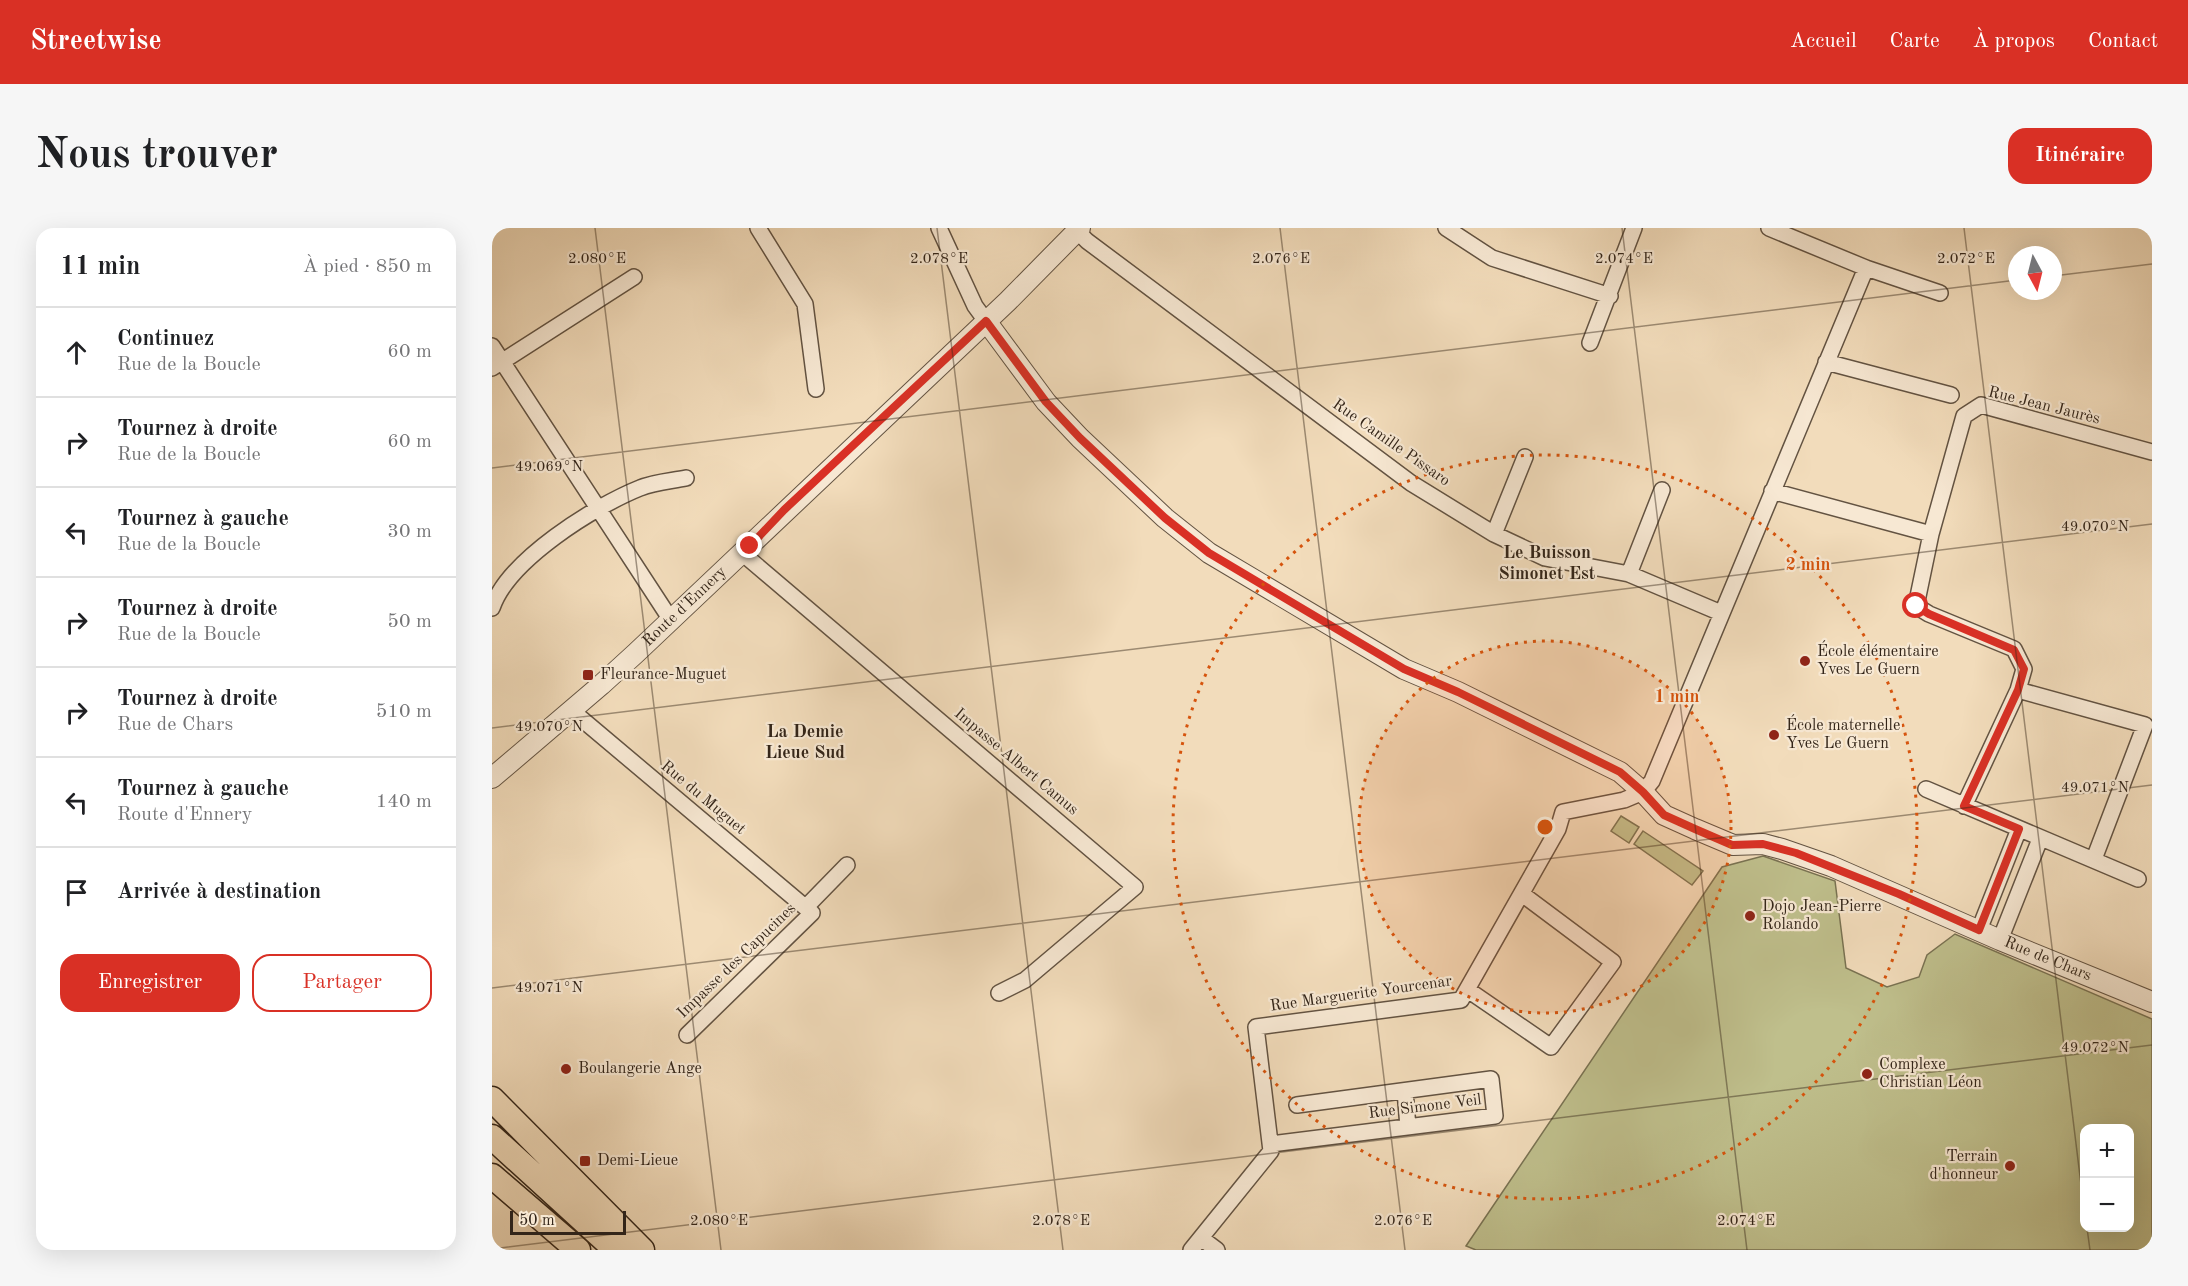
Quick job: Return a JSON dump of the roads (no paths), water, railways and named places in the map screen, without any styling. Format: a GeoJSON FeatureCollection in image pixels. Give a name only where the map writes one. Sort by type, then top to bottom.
{"type":"FeatureCollection","features":[{"type":"Feature","properties":{"kind":"main road"},"geometry":{"type":"LineString","coordinates":[[492,1099],[642,1250]]}},
{"type":"Feature","properties":{"kind":"main road"},"geometry":{"type":"LineString","coordinates":[[492,1137],[616,1250]]}},
{"type":"Feature","properties":{"kind":"main road"},"geometry":{"type":"LineString","coordinates":[[492,1148],[603,1250]]}},
{"type":"Feature","properties":{"kind":"main road"},"geometry":{"type":"LineString","coordinates":[[492,1176],[578,1250]]}},
{"type":"Feature","properties":{"kind":"street"},"geometry":{"type":"LineString","coordinates":[[758,228],[806,304],[816,389]]}},
{"type":"Feature","properties":{"kind":"street"},"geometry":{"type":"LineString","coordinates":[[939,228],[975,306],[986,321]]}},
{"type":"Feature","properties":{"kind":"street"},"geometry":{"type":"LineString","coordinates":[[1590,343],[1610,296],[1634,228]]}},
{"type":"Feature","properties":{"kind":"street"},"geometry":{"type":"LineString","coordinates":[[1769,228],[1866,268],[1940,293]]}},
{"type":"Feature","properties":{"kind":"street","name":"Route d'Ennery"},"geometry":{"type":"LineString","coordinates":[[492,778],[601,686],[1079,230]]}},
{"type":"Feature","properties":{"kind":"street","name":"Rue Camille Pissaro"},"geometry":{"type":"LineString","coordinates":[[1079,230],[1097,249],[1411,483],[1494,534],[1545,558],[1629,574],[1721,613]]}},
{"type":"Feature","properties":{"kind":"street"},"geometry":{"type":"LineString","coordinates":[[1454,230],[1492,258],[1610,296]]}},
{"type":"Feature","properties":{"kind":"street"},"geometry":{"type":"LineString","coordinates":[[1643,792],[1657,770],[1866,268]]}},
{"type":"Feature","properties":{"kind":"street"},"geometry":{"type":"LineString","coordinates":[[497,365],[634,277]]}},
{"type":"Feature","properties":{"kind":"street","name":"Rue de Chars"},"geometry":{"type":"LineString","coordinates":[[986,321],[1046,402],[1080,438],[1165,518],[1209,553],[1404,669],[1458,692],[1620,772],[1664,815],[1732,845],[1763,844],[1796,853],[1899,894],[2000,940],[2152,1002]]}},
{"type":"Feature","properties":{"kind":"street"},"geometry":{"type":"LineString","coordinates":[[492,346],[497,365],[671,620]]}},
{"type":"Feature","properties":{"kind":"street"},"geometry":{"type":"LineString","coordinates":[[1826,362],[1951,395]]}},
{"type":"Feature","properties":{"kind":"street","name":"Rue Jean Jaurès"},"geometry":{"type":"LineString","coordinates":[[2018,690],[2024,669],[2014,650],[1929,614],[1916,606],[1931,534],[1964,416],[1981,405],[2152,452]]}},
{"type":"Feature","properties":{"kind":"street"},"geometry":{"type":"LineString","coordinates":[[1494,534],[1525,457]]}},
{"type":"Feature","properties":{"kind":"street"},"geometry":{"type":"LineString","coordinates":[[492,608],[516,570],[551,539],[598,510],[642,487],[686,478]]}},
{"type":"Feature","properties":{"kind":"street"},"geometry":{"type":"LineString","coordinates":[[1629,574],[1662,490]]}},
{"type":"Feature","properties":{"kind":"street"},"geometry":{"type":"LineString","coordinates":[[1772,491],[1931,534]]}},
{"type":"Feature","properties":{"kind":"street","name":"Impasse Albert Camus"},"geometry":{"type":"LineString","coordinates":[[742,553],[1135,887],[1025,980],[999,993]]}},
{"type":"Feature","properties":{"kind":"street"},"geometry":{"type":"LineString","coordinates":[[1964,806],[2018,690],[2149,722],[2094,859]]}},
{"type":"Feature","properties":{"kind":"street","name":"Rue du Muguet"},"geometry":{"type":"LineString","coordinates":[[571,710],[809,910]]}},
{"type":"Feature","properties":{"kind":"street"},"geometry":{"type":"LineString","coordinates":[[1926,789],[2138,879]]}},
{"type":"Feature","properties":{"kind":"street","name":"Rue Marguerite Yourcenar"},"geometry":{"type":"LineString","coordinates":[[1271,1144],[1256,1027],[1461,1000],[1558,829],[1563,812],[1606,805],[1643,792]]}},
{"type":"Feature","properties":{"kind":"street"},"geometry":{"type":"LineString","coordinates":[[1979,930],[2019,829]]}},
{"type":"Feature","properties":{"kind":"street"},"geometry":{"type":"LineString","coordinates":[[2000,940],[2040,839]]}},
{"type":"Feature","properties":{"kind":"street","name":"Impasse des Capucines"},"geometry":{"type":"LineString","coordinates":[[687,1035],[809,910],[846,865]]}},
{"type":"Feature","properties":{"kind":"street"},"geometry":{"type":"LineString","coordinates":[[1468,990],[1551,1047],[1613,962],[1522,894]]}},
{"type":"Feature","properties":{"kind":"street","name":"Rue Simone Veil"},"geometry":{"type":"LineString","coordinates":[[1271,1144],[1495,1116],[1491,1078],[1297,1105]]}},
{"type":"Feature","properties":{"kind":"street"},"geometry":{"type":"LineString","coordinates":[[1405,1091],[1408,1127]]}},
{"type":"Feature","properties":{"kind":"street"},"geometry":{"type":"LineString","coordinates":[[1191,1250],[1268,1157],[1271,1144]]}},
{"type":"Feature","properties":{"kind":"street"},"geometry":{"type":"LineString","coordinates":[[1201,1238],[1217,1250]]}},
{"type":"Feature","properties":{"kind":"place","name":"École élémentaire Yves Le Guern"},"geometry":{"type":"Point","coordinates":[1805,661]}},
{"type":"Feature","properties":{"kind":"place","name":"Fleurance-Muguet"},"geometry":{"type":"Point","coordinates":[588,675]}},
{"type":"Feature","properties":{"kind":"place","name":"École maternelle Yves Le Guern"},"geometry":{"type":"Point","coordinates":[1774,735]}},
{"type":"Feature","properties":{"kind":"place","name":"Dojo Jean-Pierre Rolando"},"geometry":{"type":"Point","coordinates":[1750,916]}},
{"type":"Feature","properties":{"kind":"place","name":"Boulangerie Ange"},"geometry":{"type":"Point","coordinates":[566,1069]}},
{"type":"Feature","properties":{"kind":"place","name":"Complexe Christian Léon"},"geometry":{"type":"Point","coordinates":[1867,1074]}},
{"type":"Feature","properties":{"kind":"place","name":"Demi-Lieue"},"geometry":{"type":"Point","coordinates":[585,1161]}},
{"type":"Feature","properties":{"kind":"place","name":"Terrain d'honneur"},"geometry":{"type":"Point","coordinates":[2010,1166]}},
{"type":"Feature","properties":{"kind":"district","name":"Le Buisson Simonet Est"},"geometry":{"type":"Point","coordinates":[1547,563]}},
{"type":"Feature","properties":{"kind":"district","name":"La Demie Lieue Sud"},"geometry":{"type":"Point","coordinates":[805,742]}}]}
